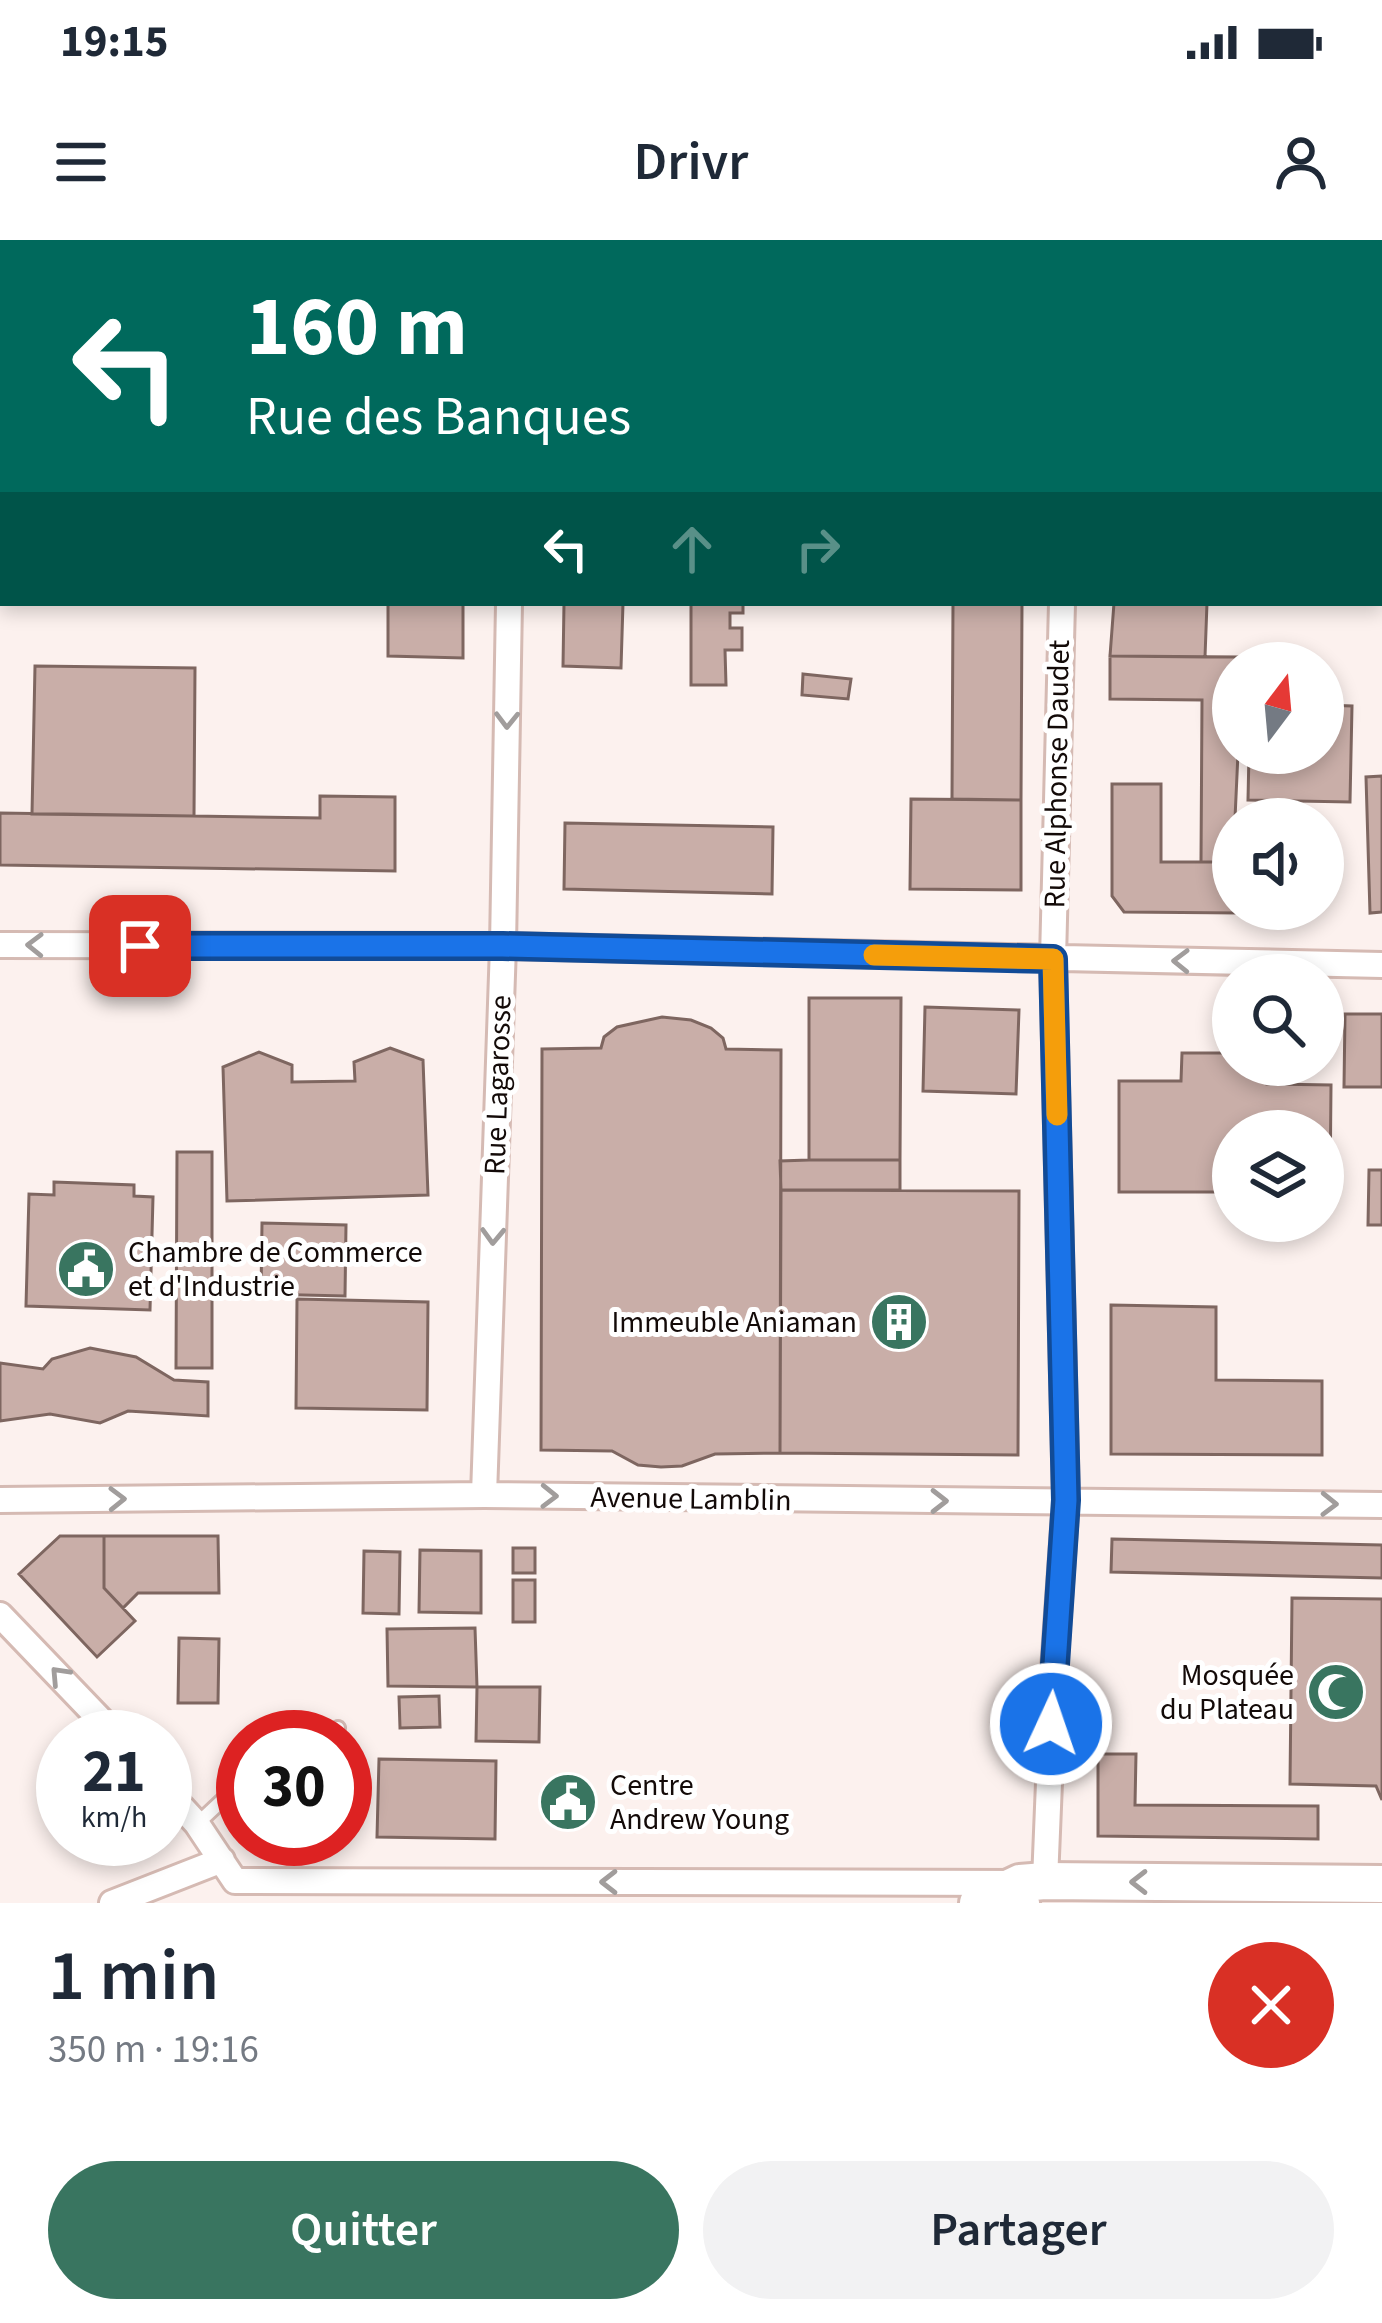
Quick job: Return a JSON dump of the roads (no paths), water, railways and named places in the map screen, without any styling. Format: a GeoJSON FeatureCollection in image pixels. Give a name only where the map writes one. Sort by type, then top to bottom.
{"type":"FeatureCollection","features":[{"type":"Feature","properties":{"kind":"street","name":"Rue Lagarosse"},"geometry":{"type":"LineString","coordinates":[[484,1495],[509,606]]}},
{"type":"Feature","properties":{"kind":"street","name":"Rue Alphonse Daudet"},"geometry":{"type":"LineString","coordinates":[[1030,1889],[1053,1684],[1066,1500],[1053,959],[1062,606]]}},
{"type":"Feature","properties":{"kind":"street"},"geometry":{"type":"LineString","coordinates":[[0,945],[503,946],[1382,965]]}},
{"type":"Feature","properties":{"kind":"street","name":"Avenue Lamblin"},"geometry":{"type":"LineString","coordinates":[[0,1500],[484,1495],[1382,1504]]}},
{"type":"Feature","properties":{"kind":"street"},"geometry":{"type":"LineString","coordinates":[[0,1615],[91,1710]]}},
{"type":"Feature","properties":{"kind":"street"},"geometry":{"type":"LineString","coordinates":[[192,1819],[234,1881]]}},
{"type":"Feature","properties":{"kind":"street"},"geometry":{"type":"LineString","coordinates":[[112,1903],[234,1881],[1258,1893],[1382,1884]]}},
{"type":"Feature","properties":{"kind":"street"},"geometry":{"type":"LineString","coordinates":[[978,1903],[1030,1889]]}},
{"type":"Feature","properties":{"kind":"lane"},"geometry":{"type":"LineString","coordinates":[[197,1824],[216,1806]]}},
{"type":"Feature","properties":{"kind":"place","name":"Chambre de Commerce et d'Industrie"},"geometry":{"type":"Point","coordinates":[86,1269]}},
{"type":"Feature","properties":{"kind":"place","name":"Immeuble Aniaman"},"geometry":{"type":"Point","coordinates":[899,1322]}},
{"type":"Feature","properties":{"kind":"place","name":"Mosquée du Plateau"},"geometry":{"type":"Point","coordinates":[1336,1692]}},
{"type":"Feature","properties":{"kind":"place","name":"Centre Andrew Young"},"geometry":{"type":"Point","coordinates":[568,1802]}}]}
